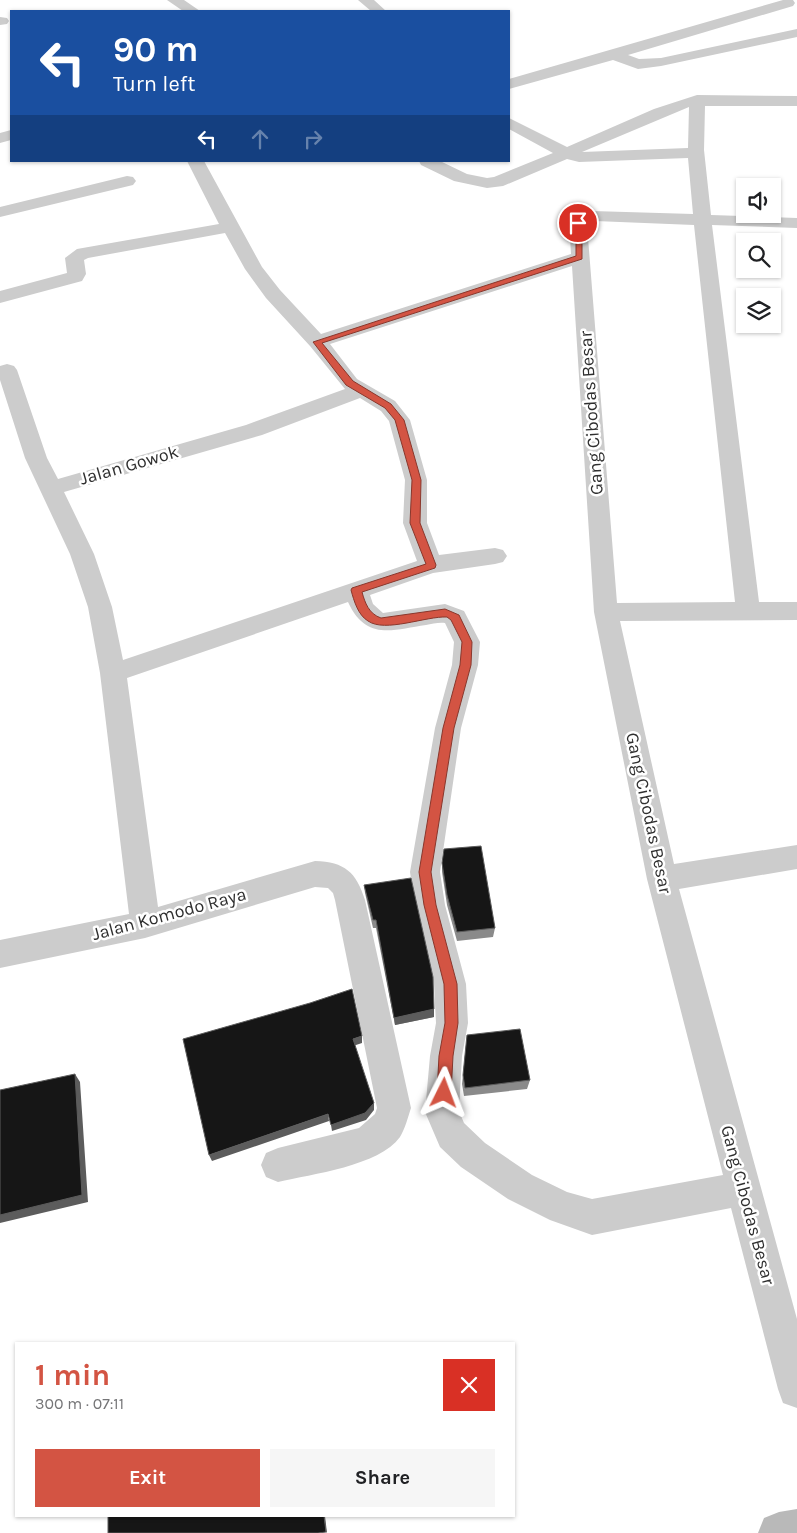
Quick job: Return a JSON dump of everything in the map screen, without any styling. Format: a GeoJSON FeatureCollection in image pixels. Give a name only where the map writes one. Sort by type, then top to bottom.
{"type":"FeatureCollection","features":[{"type":"Feature","properties":{"kind":"street"},"geometry":{"type":"LineString","coordinates":[[365,0],[378,10]]}},
{"type":"Feature","properties":{"kind":"street"},"geometry":{"type":"LineString","coordinates":[[181,1],[192,10]]}},
{"type":"Feature","properties":{"kind":"street"},"geometry":{"type":"LineString","coordinates":[[511,82],[563,70],[792,3]]}},
{"type":"Feature","properties":{"kind":"street"},"geometry":{"type":"LineString","coordinates":[[613,55],[638,64],[662,62],[797,33]]}},
{"type":"Feature","properties":{"kind":"street"},"geometry":{"type":"LineString","coordinates":[[697,100],[696,153],[748,612]]}},
{"type":"Feature","properties":{"kind":"street"},"geometry":{"type":"LineString","coordinates":[[429,162],[471,182],[484,184],[497,182],[690,101],[797,101]]}},
{"type":"Feature","properties":{"kind":"street"},"geometry":{"type":"LineString","coordinates":[[510,125],[566,153],[579,157],[600,158],[666,152],[696,153]]}},
{"type":"Feature","properties":{"kind":"street"},"geometry":{"type":"LineString","coordinates":[[196,162],[254,269],[273,294],[317,342],[350,383],[388,406],[399,420],[416,480],[415,523],[431,565]]}},
{"type":"Feature","properties":{"kind":"street"},"geometry":{"type":"LineString","coordinates":[[0,212],[127,181]]}},
{"type":"Feature","properties":{"kind":"street","name":"Gang Cibodas Besar"},"geometry":{"type":"LineString","coordinates":[[703,221],[592,216],[578,223],[603,589],[606,612],[662,879],[797,1389]]}},
{"type":"Feature","properties":{"kind":"street"},"geometry":{"type":"LineString","coordinates":[[703,221],[797,223]]}},
{"type":"Feature","properties":{"kind":"street"},"geometry":{"type":"LineString","coordinates":[[0,297],[74,277],[77,274],[74,258],[83,253],[230,227]]}},
{"type":"Feature","properties":{"kind":"street"},"geometry":{"type":"LineString","coordinates":[[317,342],[580,258]]}},
{"type":"Feature","properties":{"kind":"street"},"geometry":{"type":"LineString","coordinates":[[0,372],[7,370],[36,458],[82,554],[100,607],[112,673],[145,924]]}},
{"type":"Feature","properties":{"kind":"street","name":"Jalan Gowok"},"geometry":{"type":"LineString","coordinates":[[52,488],[254,430],[360,390]]}},
{"type":"Feature","properties":{"kind":"street"},"geometry":{"type":"LineString","coordinates":[[112,673],[431,565],[496,556]]}},
{"type":"Feature","properties":{"kind":"street"},"geometry":{"type":"LineString","coordinates":[[356,590],[361,607],[372,619],[381,622],[445,613],[455,617],[467,642],[465,665],[448,728],[425,872],[430,905],[450,984],[452,1023],[446,1056],[442,1112],[452,1135],[473,1155],[520,1187],[562,1208],[592,1217],[744,1188]]}},
{"type":"Feature","properties":{"kind":"street"},"geometry":{"type":"LineString","coordinates":[[606,612],[797,611]]}},
{"type":"Feature","properties":{"kind":"street"},"geometry":{"type":"LineString","coordinates":[[662,879],[797,858]]}},
{"type":"Feature","properties":{"kind":"street","name":"Jalan Komodo Raya"},"geometry":{"type":"LineString","coordinates":[[0,954],[145,924],[314,874],[326,874],[336,877],[344,884],[350,900],[394,1108],[388,1125],[370,1142],[278,1165]]}},
{"type":"Feature","properties":{"kind":"street"},"geometry":{"type":"LineString","coordinates":[[779,1533],[797,1530]]}},
{"type":"Feature","properties":{"kind":"building"},"geometry":{"type":"Polygon","coordinates":[[[481,846],[495,928],[457,932],[447,895],[442,863],[444,849],[481,846]]]}},
{"type":"Feature","properties":{"kind":"building"},"geometry":{"type":"Polygon","coordinates":[[[411,878],[433,977],[434,1009],[394,1018],[376,920],[373,920],[364,885],[411,878]]]}},
{"type":"Feature","properties":{"kind":"building"},"geometry":{"type":"Polygon","coordinates":[[[352,989],[362,1036],[353,1039],[374,1103],[365,1113],[331,1125],[328,1114],[209,1155],[183,1039],[310,1003],[352,989]]]}},
{"type":"Feature","properties":{"kind":"building"},"geometry":{"type":"Polygon","coordinates":[[[520,1029],[530,1080],[465,1088],[463,1075],[467,1035],[520,1029]]]}},
{"type":"Feature","properties":{"kind":"building"},"geometry":{"type":"Polygon","coordinates":[[[75,1074],[82,1195],[0,1215],[0,1090],[75,1074]]]}},
{"type":"Feature","properties":{"kind":"building"},"geometry":{"type":"Polygon","coordinates":[[[108,1517],[324,1517],[326,1532],[318,1533],[108,1533],[108,1517]]]}},
{"type":"Feature","properties":{"kind":"route"},"geometry":{"type":"LineString","coordinates":[[444,1093],[446,1056],[452,1023],[450,984],[430,905],[425,872],[448,728],[465,665],[467,642],[460,625],[455,617],[450,614],[445,613],[381,622],[372,619],[361,607],[356,590],[431,565],[415,523],[416,480],[399,420],[388,406],[350,383],[317,342],[580,258],[578,223]]}}]}
